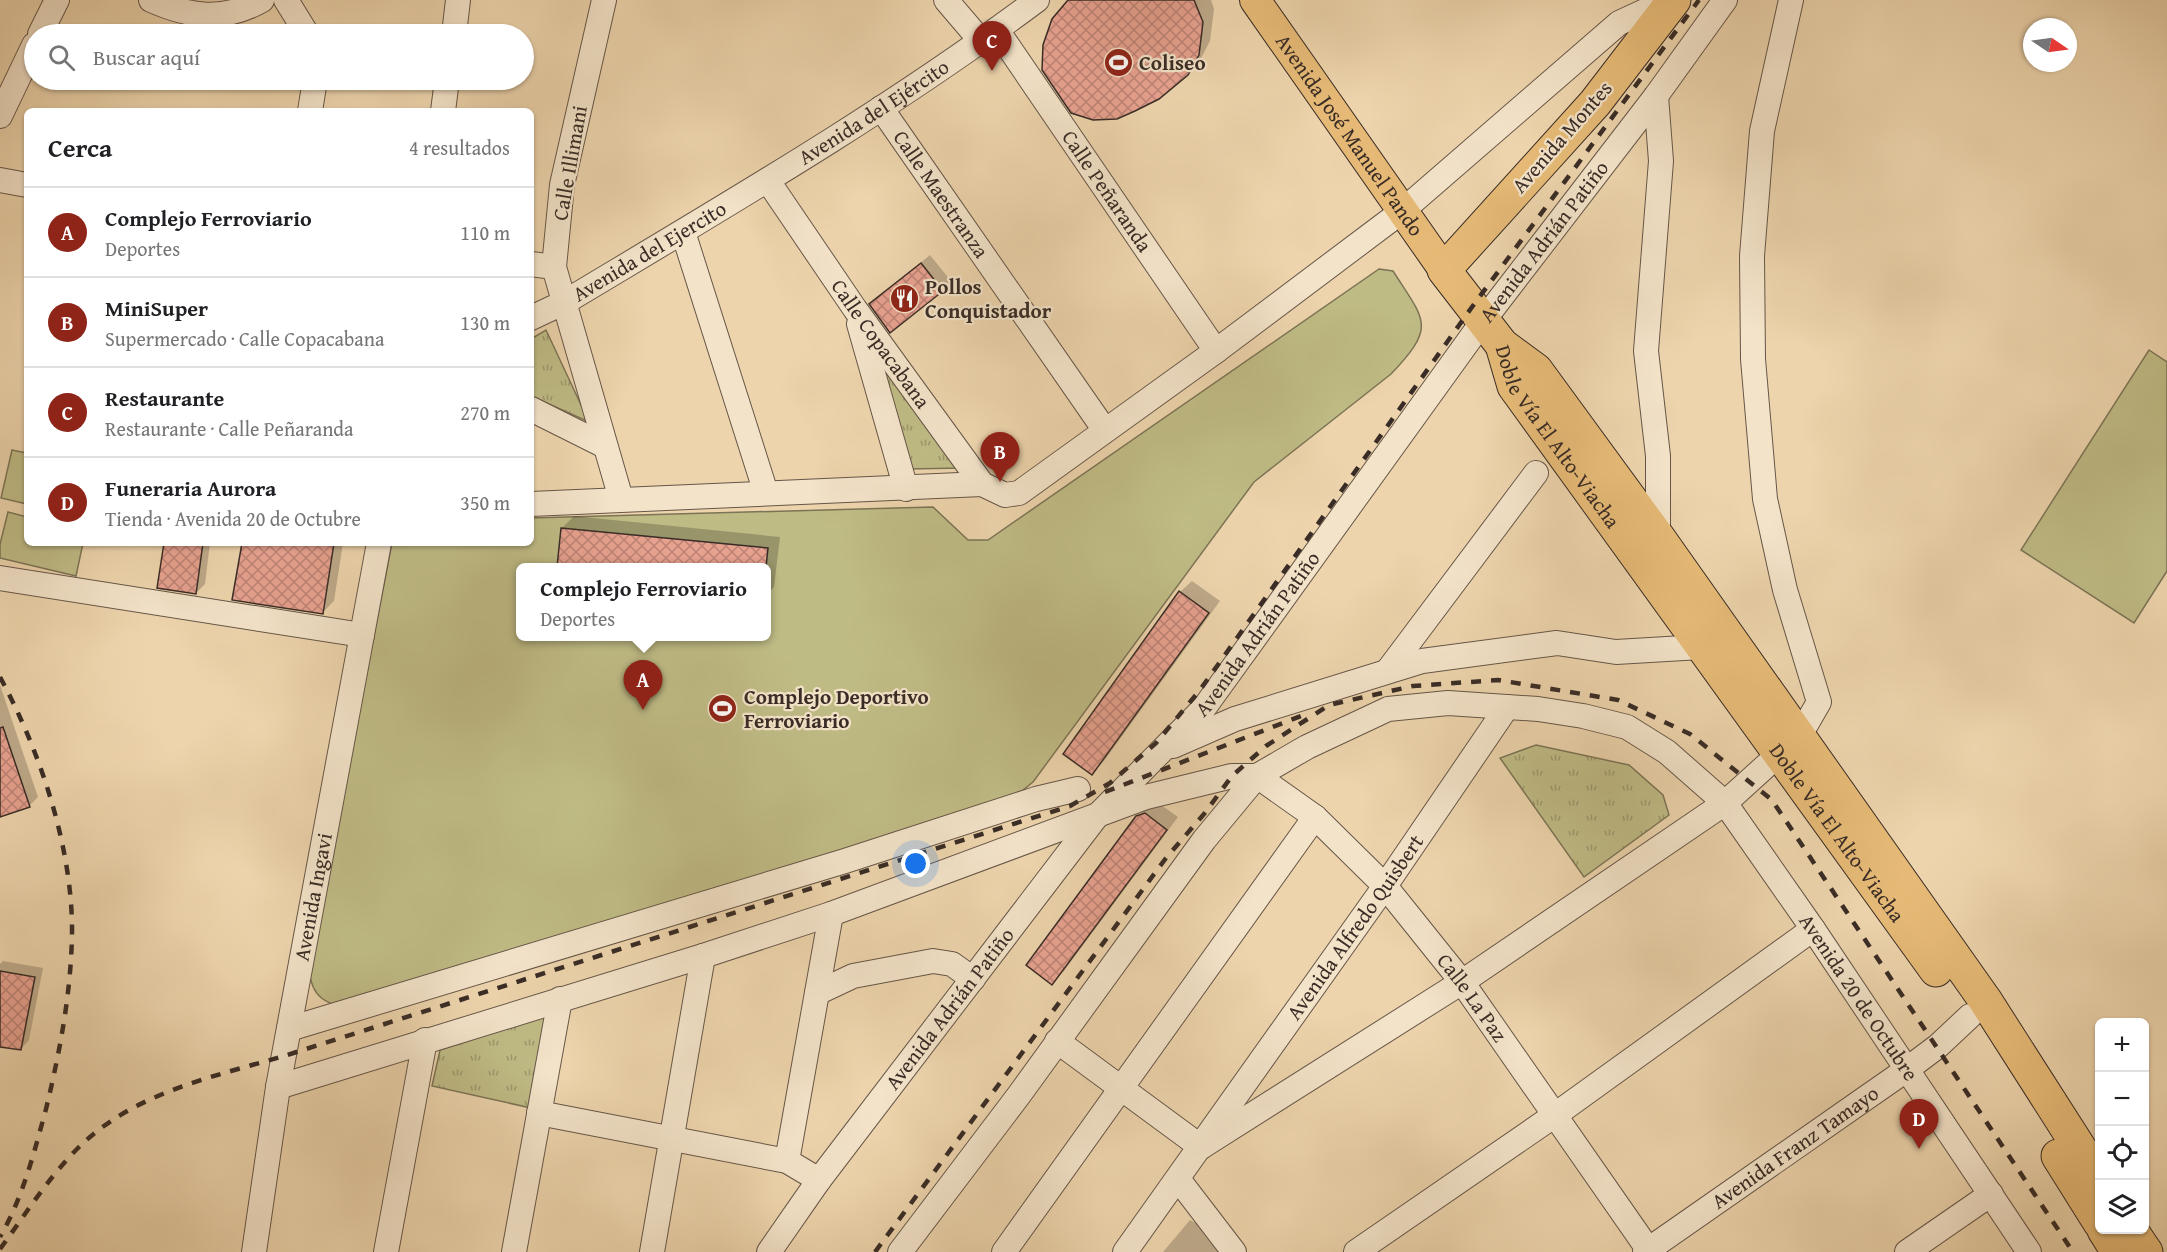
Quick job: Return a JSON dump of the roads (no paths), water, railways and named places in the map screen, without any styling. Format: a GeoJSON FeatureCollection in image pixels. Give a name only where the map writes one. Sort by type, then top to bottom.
{"type":"FeatureCollection","features":[{"type":"Feature","properties":{"kind":"highway","name":"Avenida Montes"},"geometry":{"type":"LineString","coordinates":[[1444,270],[1595,103],[1670,6]]}},
{"type":"Feature","properties":{"kind":"highway"},"geometry":{"type":"LineString","coordinates":[[1444,270],[1493,333]]}},
{"type":"Feature","properties":{"kind":"highway","name":"Doble Vía El Alto-Viacha"},"geometry":{"type":"LineString","coordinates":[[1493,333],[1514,386],[1701,647],[1790,744],[1985,1000],[2095,1172]]}},
{"type":"Feature","properties":{"kind":"highway","name":"Doble Vía El Alto-Viacha"},"geometry":{"type":"LineString","coordinates":[[1493,333],[1536,370],[1658,537],[1790,744],[1970,1016],[2095,1215]]}},
{"type":"Feature","properties":{"kind":"highway"},"geometry":{"type":"LineString","coordinates":[[2107,1234],[2118,1252]]}},
{"type":"Feature","properties":{"kind":"highway"},"geometry":{"type":"LineString","coordinates":[[2134,1234],[2146,1252]]}},
{"type":"Feature","properties":{"kind":"main road","name":"Avenida José Manuel Pando"},"geometry":{"type":"LineString","coordinates":[[1255,0],[1401,212],[1444,270]]}},
{"type":"Feature","properties":{"kind":"street"},"geometry":{"type":"LineString","coordinates":[[45,24],[57,0]]}},
{"type":"Feature","properties":{"kind":"street"},"geometry":{"type":"LineString","coordinates":[[151,0],[180,12],[215,16],[249,8],[262,0]]}},
{"type":"Feature","properties":{"kind":"street"},"geometry":{"type":"LineString","coordinates":[[286,0],[301,24]]}},
{"type":"Feature","properties":{"kind":"street"},"geometry":{"type":"LineString","coordinates":[[455,24],[458,0]]}},
{"type":"Feature","properties":{"kind":"street","name":"Calle Illimani"},"geometry":{"type":"LineString","coordinates":[[604,0],[542,266],[565,302],[574,346],[621,499]]}},
{"type":"Feature","properties":{"kind":"street","name":"Calle Peñaranda"},"geometry":{"type":"LineString","coordinates":[[946,0],[989,35],[1216,351]]}},
{"type":"Feature","properties":{"kind":"street","name":"Avenida del Ejército"},"geometry":{"type":"LineString","coordinates":[[768,181],[989,35],[1037,0]]}},
{"type":"Feature","properties":{"kind":"street","name":"Avenida Adrián Patiño"},"geometry":{"type":"LineString","coordinates":[[769,1252],[819,1180],[1096,817],[1204,708],[1493,333],[1725,0]]}},
{"type":"Feature","properties":{"kind":"street"},"geometry":{"type":"LineString","coordinates":[[1057,1041],[1201,1147],[1462,982],[1725,803],[1790,744],[1819,702],[1785,590],[1765,499],[1753,359],[1752,256],[1762,131],[1791,0]]}},
{"type":"Feature","properties":{"kind":"street"},"geometry":{"type":"LineString","coordinates":[[1104,429],[1216,351],[1401,212],[1619,23],[1645,11],[1670,6]]}},
{"type":"Feature","properties":{"kind":"street"},"geometry":{"type":"LineString","coordinates":[[0,116],[24,66]]}},
{"type":"Feature","properties":{"kind":"street"},"geometry":{"type":"LineString","coordinates":[[310,108],[313,90]]}},
{"type":"Feature","properties":{"kind":"street"},"geometry":{"type":"LineString","coordinates":[[443,108],[446,90]]}},
{"type":"Feature","properties":{"kind":"street"},"geometry":{"type":"LineString","coordinates":[[1656,96],[1661,161],[1646,351],[1658,456],[1658,537]]}},
{"type":"Feature","properties":{"kind":"street","name":"Calle Maestranza"},"geometry":{"type":"LineString","coordinates":[[880,108],[1104,429]]}},
{"type":"Feature","properties":{"kind":"street"},"geometry":{"type":"LineString","coordinates":[[0,180],[24,184]]}},
{"type":"Feature","properties":{"kind":"street","name":"Avenida del Ejercito"},"geometry":{"type":"LineString","coordinates":[[534,317],[565,302],[768,181]]}},
{"type":"Feature","properties":{"kind":"street","name":"Calle Copacabana"},"geometry":{"type":"LineString","coordinates":[[768,181],[855,309],[982,484],[1005,495],[1019,493],[1104,429]]}},
{"type":"Feature","properties":{"kind":"street"},"geometry":{"type":"LineString","coordinates":[[683,232],[766,493]]}},
{"type":"Feature","properties":{"kind":"street"},"geometry":{"type":"LineString","coordinates":[[855,309],[906,489]]}},
{"type":"Feature","properties":{"kind":"street"},"geometry":{"type":"LineString","coordinates":[[534,410],[605,446]]}},
{"type":"Feature","properties":{"kind":"street"},"geometry":{"type":"LineString","coordinates":[[1389,669],[1536,473]]}},
{"type":"Feature","properties":{"kind":"street"},"geometry":{"type":"LineString","coordinates":[[534,504],[982,484]]}},
{"type":"Feature","properties":{"kind":"street","name":"Avenida Ingavi"},"geometry":{"type":"LineString","coordinates":[[254,1252],[278,1087],[378,546]]}},
{"type":"Feature","properties":{"kind":"street"},"geometry":{"type":"LineString","coordinates":[[0,578],[362,635]]}},
{"type":"Feature","properties":{"kind":"street"},"geometry":{"type":"LineString","coordinates":[[1160,752],[1235,719],[1389,669],[1422,661],[1557,643],[1616,652],[1701,647]]}},
{"type":"Feature","properties":{"kind":"street","name":"Avenida 20 de Octubre"},"geometry":{"type":"LineString","coordinates":[[1257,776],[1307,747],[1388,710],[1448,703],[1507,707],[1583,716],[1627,727],[1667,752],[1725,803],[1813,929],[2029,1252]]}},
{"type":"Feature","properties":{"kind":"street","name":"Avenida Alfredo Quisbert"},"geometry":{"type":"LineString","coordinates":[[1125,1252],[1385,886],[1507,707]]}},
{"type":"Feature","properties":{"kind":"street"},"geometry":{"type":"LineString","coordinates":[[278,1087],[703,956],[831,914],[1146,797],[1232,776],[1257,776]]}},
{"type":"Feature","properties":{"kind":"street"},"geometry":{"type":"LineString","coordinates":[[900,1252],[1204,840],[1257,776]]}},
{"type":"Feature","properties":{"kind":"street","name":"Calle La Paz"},"geometry":{"type":"LineString","coordinates":[[1257,776],[1315,817],[1385,886],[1462,982],[1555,1114],[1647,1251]]}},
{"type":"Feature","properties":{"kind":"street"},"geometry":{"type":"LineString","coordinates":[[289,1029],[845,861],[1036,799],[1078,789]]}},
{"type":"Feature","properties":{"kind":"street"},"geometry":{"type":"LineString","coordinates":[[1004,1252],[1315,817]]}},
{"type":"Feature","properties":{"kind":"street"},"geometry":{"type":"LineString","coordinates":[[787,1161],[831,914]]}},
{"type":"Feature","properties":{"kind":"street"},"geometry":{"type":"LineString","coordinates":[[1356,1252],[1555,1114],[1813,929]]}},
{"type":"Feature","properties":{"kind":"street"},"geometry":{"type":"LineString","coordinates":[[652,1252],[703,956]]}},
{"type":"Feature","properties":{"kind":"street"},"geometry":{"type":"LineString","coordinates":[[817,993],[853,976],[933,962],[952,964],[973,979]]}},
{"type":"Feature","properties":{"kind":"street"},"geometry":{"type":"LineString","coordinates":[[514,1252],[560,999]]}},
{"type":"Feature","properties":{"kind":"street","name":"Avenida Franz Tamayo"},"geometry":{"type":"LineString","coordinates":[[1647,1251],[1906,1070],[1938,1046],[1970,1016]]}},
{"type":"Feature","properties":{"kind":"street"},"geometry":{"type":"LineString","coordinates":[[386,1252],[425,1040]]}},
{"type":"Feature","properties":{"kind":"street"},"geometry":{"type":"LineString","coordinates":[[539,1113],[787,1161],[819,1180]]}},
{"type":"Feature","properties":{"kind":"street"},"geometry":{"type":"LineString","coordinates":[[1178,1179],[1234,1252]]}},
{"type":"Feature","properties":{"kind":"street"},"geometry":{"type":"LineString","coordinates":[[1907,1252],[1991,1194]]}},
{"type":"Feature","properties":{"kind":"railway"},"geometry":{"type":"LineString","coordinates":[[0,1249],[47,1184],[78,1148],[123,1113],[148,1100],[202,1080],[1070,806],[1110,783],[1156,743],[1200,690],[1472,307],[1699,0]]}},
{"type":"Feature","properties":{"kind":"railway"},"geometry":{"type":"LineString","coordinates":[[0,677],[28,736],[51,801],[67,868],[72,934],[64,1022],[46,1109],[21,1191],[0,1237]]}},
{"type":"Feature","properties":{"kind":"railway"},"geometry":{"type":"LineString","coordinates":[[875,1252],[1166,858],[1204,814],[1232,776],[1266,746],[1329,705],[1413,686],[1498,680],[1618,700],[1690,734],[1772,800],[2073,1252]]}},
{"type":"Feature","properties":{"kind":"railway"},"geometry":{"type":"LineString","coordinates":[[1105,792],[1301,716]]}},
{"type":"Feature","properties":{"kind":"place","name":"Coliseo"},"geometry":{"type":"Point","coordinates":[1118,63]}},
{"type":"Feature","properties":{"kind":"place","name":"Restaurante"},"geometry":{"type":"Point","coordinates":[992,71]}},
{"type":"Feature","properties":{"kind":"place","name":"Pollos Conquistador"},"geometry":{"type":"Point","coordinates":[904,299]}},
{"type":"Feature","properties":{"kind":"place","name":"MiniSuper"},"geometry":{"type":"Point","coordinates":[1000,482]}},
{"type":"Feature","properties":{"kind":"place","name":"Complejo Deportivo Ferroviario"},"geometry":{"type":"Point","coordinates":[723,709]}},
{"type":"Feature","properties":{"kind":"place","name":"Complejo Ferroviario"},"geometry":{"type":"Point","coordinates":[643,710]}},
{"type":"Feature","properties":{"kind":"place","name":"Funeraria Aurora"},"geometry":{"type":"Point","coordinates":[1919,1149]}}]}
